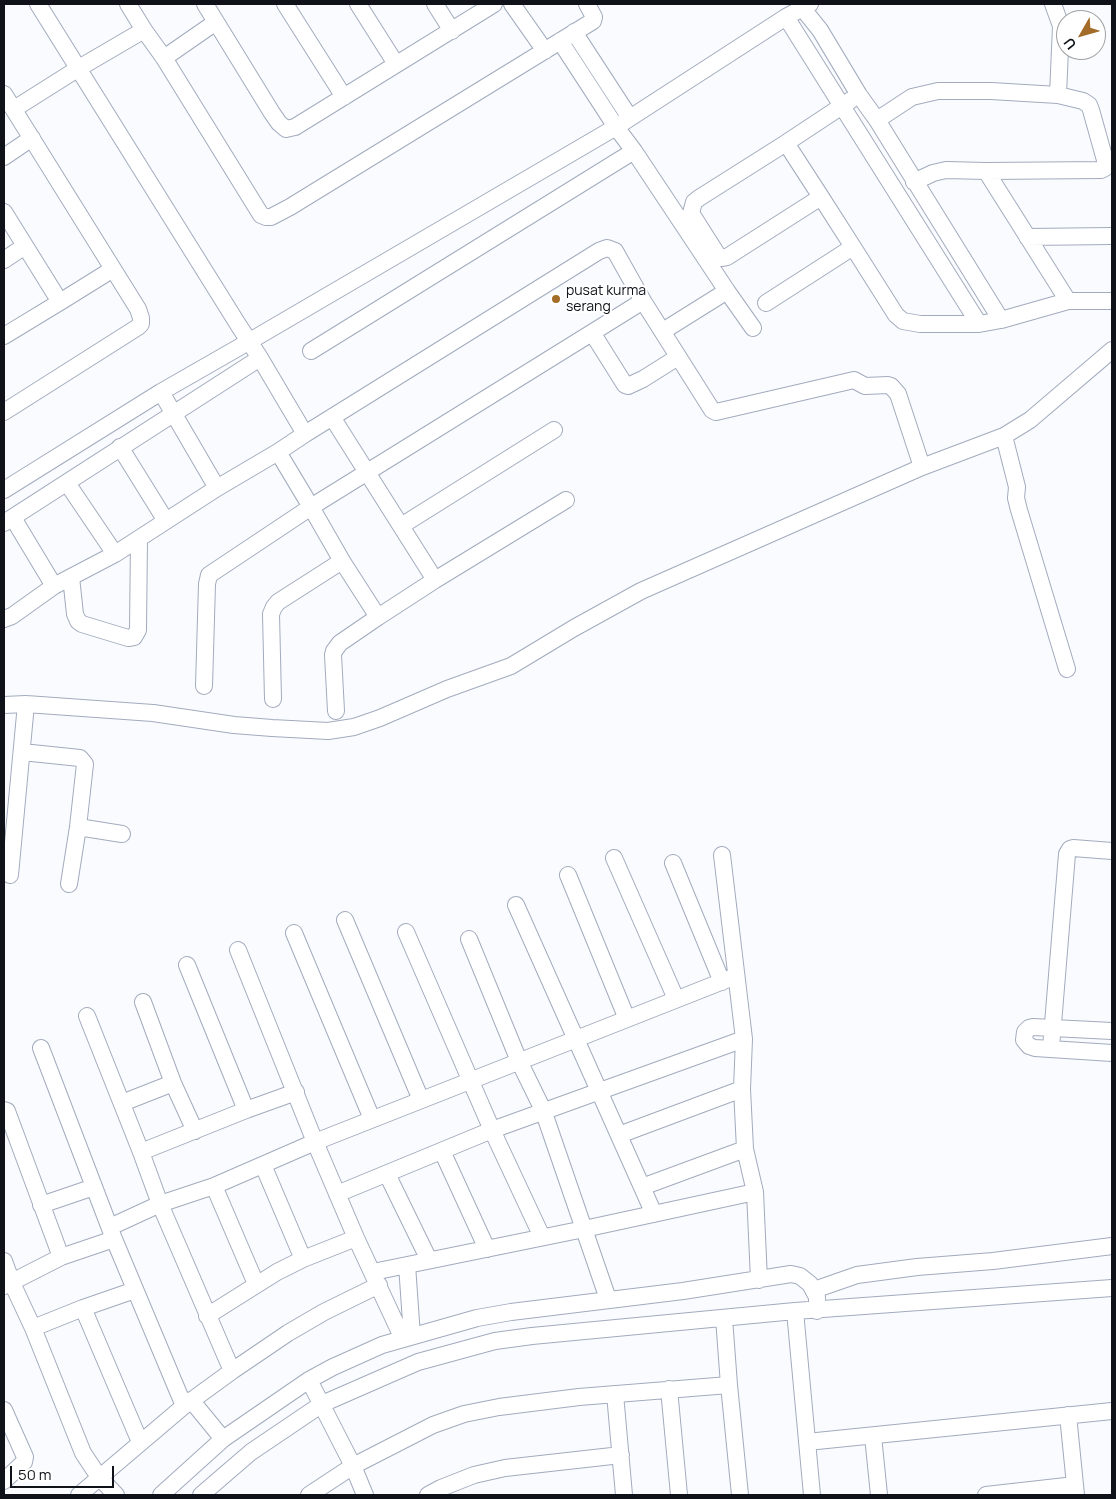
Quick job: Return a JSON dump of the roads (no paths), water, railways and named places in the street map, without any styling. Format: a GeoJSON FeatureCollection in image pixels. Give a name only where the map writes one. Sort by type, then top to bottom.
{"type":"FeatureCollection","features":[{"type":"Feature","properties":{"kind":"street"},"geometry":{"type":"LineString","coordinates":[[38,4],[238,326],[250,341],[305,434]]}},
{"type":"Feature","properties":{"kind":"street"},"geometry":{"type":"LineString","coordinates":[[128,4],[164,58],[261,214],[266,217],[290,207],[594,19],[587,4]]}},
{"type":"Feature","properties":{"kind":"street"},"geometry":{"type":"LineString","coordinates":[[205,4],[272,113],[286,129],[295,127],[494,4]]}},
{"type":"Feature","properties":{"kind":"street"},"geometry":{"type":"LineString","coordinates":[[285,4],[344,97]]}},
{"type":"Feature","properties":{"kind":"street"},"geometry":{"type":"LineString","coordinates":[[358,4],[396,64]]}},
{"type":"Feature","properties":{"kind":"street"},"geometry":{"type":"LineString","coordinates":[[434,4],[452,31]]}},
{"type":"Feature","properties":{"kind":"street"},"geometry":{"type":"LineString","coordinates":[[512,4],[545,51]]}},
{"type":"Feature","properties":{"kind":"street"},"geometry":{"type":"LineString","coordinates":[[1053,4],[1061,26],[1058,95]]}},
{"type":"Feature","properties":{"kind":"street"},"geometry":{"type":"LineString","coordinates":[[4,490],[161,392],[616,127],[804,5],[1001,320]]}},
{"type":"Feature","properties":{"kind":"street"},"geometry":{"type":"LineString","coordinates":[[786,17],[979,324]]}},
{"type":"Feature","properties":{"kind":"street"},"geometry":{"type":"LineString","coordinates":[[164,58],[216,22]]}},
{"type":"Feature","properties":{"kind":"street"},"geometry":{"type":"LineString","coordinates":[[14,109],[78,68],[144,30]]}},
{"type":"Feature","properties":{"kind":"street"},"geometry":{"type":"LineString","coordinates":[[567,36],[630,118]]}},
{"type":"Feature","properties":{"kind":"street"},"geometry":{"type":"LineString","coordinates":[[567,36],[616,127],[753,328]]}},
{"type":"Feature","properties":{"kind":"street"},"geometry":{"type":"LineString","coordinates":[[876,120],[912,97],[938,91],[991,91],[1058,95],[1083,101],[1088,105],[1105,160],[1105,168],[1101,170],[946,170],[933,172],[914,182]]}},
{"type":"Feature","properties":{"kind":"street"},"geometry":{"type":"LineString","coordinates":[[4,94],[141,314],[141,324],[138,327],[4,412]]}},
{"type":"Feature","properties":{"kind":"street"},"geometry":{"type":"LineString","coordinates":[[821,196],[727,257],[721,258],[691,213],[694,202],[859,95]]}},
{"type":"Feature","properties":{"kind":"street"},"geometry":{"type":"LineString","coordinates":[[4,156],[32,138]]}},
{"type":"Feature","properties":{"kind":"street"},"geometry":{"type":"LineString","coordinates":[[786,143],[896,315],[903,321],[920,324],[979,324],[1001,320],[1068,301],[1112,301]]}},
{"type":"Feature","properties":{"kind":"street"},"geometry":{"type":"LineString","coordinates":[[311,351],[634,152]]}},
{"type":"Feature","properties":{"kind":"street"},"geometry":{"type":"LineString","coordinates":[[986,171],[1068,301]]}},
{"type":"Feature","properties":{"kind":"street"},"geometry":{"type":"LineString","coordinates":[[4,212],[60,302]]}},
{"type":"Feature","properties":{"kind":"street"},"geometry":{"type":"LineString","coordinates":[[1027,237],[1112,236]]}},
{"type":"Feature","properties":{"kind":"street"},"geometry":{"type":"LineString","coordinates":[[4,260],[25,246]]}},
{"type":"Feature","properties":{"kind":"street"},"geometry":{"type":"LineString","coordinates":[[766,304],[853,246]]}},
{"type":"Feature","properties":{"kind":"street"},"geometry":{"type":"LineString","coordinates":[[4,618],[12,616],[54,586],[139,539],[217,488],[278,452],[599,251],[607,248],[615,251],[643,302],[663,331],[678,358],[709,407],[716,412],[854,380],[865,386],[891,386],[898,394],[922,467]]}},
{"type":"Feature","properties":{"kind":"street"},"geometry":{"type":"LineString","coordinates":[[4,336],[113,269]]}},
{"type":"Feature","properties":{"kind":"street"},"geometry":{"type":"LineString","coordinates":[[663,331],[727,290]]}},
{"type":"Feature","properties":{"kind":"street"},"geometry":{"type":"LineString","coordinates":[[204,686],[207,584],[209,575],[311,507],[643,302]]}},
{"type":"Feature","properties":{"kind":"street"},"geometry":{"type":"LineString","coordinates":[[593,334],[625,385],[628,386],[644,379],[678,358]]}},
{"type":"Feature","properties":{"kind":"street"},"geometry":{"type":"LineString","coordinates":[[4,705],[26,704],[153,714],[272,728],[328,731],[354,727],[380,718],[447,689],[511,666],[641,591],[922,467],[1004,436],[1030,420],[1112,350]]}},
{"type":"Feature","properties":{"kind":"street"},"geometry":{"type":"LineString","coordinates":[[54,586],[8,520],[260,358]]}},
{"type":"Feature","properties":{"kind":"street"},"geometry":{"type":"LineString","coordinates":[[161,392],[217,488]]}},
{"type":"Feature","properties":{"kind":"street"},"geometry":{"type":"LineString","coordinates":[[332,417],[435,580]]}},
{"type":"Feature","properties":{"kind":"street"},"geometry":{"type":"LineString","coordinates":[[401,526],[554,430]]}},
{"type":"Feature","properties":{"kind":"street"},"geometry":{"type":"LineString","coordinates":[[1004,436],[1017,487],[1016,498],[1019,510],[1067,669]]}},
{"type":"Feature","properties":{"kind":"street"},"geometry":{"type":"LineString","coordinates":[[88,438],[102,458]]}},
{"type":"Feature","properties":{"kind":"street"},"geometry":{"type":"LineString","coordinates":[[120,447],[166,520]]}},
{"type":"Feature","properties":{"kind":"street"},"geometry":{"type":"LineString","coordinates":[[278,452],[342,561],[378,617]]}},
{"type":"Feature","properties":{"kind":"street"},"geometry":{"type":"LineString","coordinates":[[67,483],[114,554]]}},
{"type":"Feature","properties":{"kind":"street"},"geometry":{"type":"LineString","coordinates":[[336,711],[333,655],[340,643],[435,580],[566,500]]}},
{"type":"Feature","properties":{"kind":"street"},"geometry":{"type":"LineString","coordinates":[[71,577],[75,614],[78,621],[82,624],[128,638],[134,636],[138,630],[139,539]]}},
{"type":"Feature","properties":{"kind":"street"},"geometry":{"type":"LineString","coordinates":[[272,700],[271,614],[274,607],[278,602],[342,561]]}},
{"type":"Feature","properties":{"kind":"street"},"geometry":{"type":"LineString","coordinates":[[10,875],[26,704]]}},
{"type":"Feature","properties":{"kind":"street"},"geometry":{"type":"LineString","coordinates":[[22,752],[80,758],[84,762],[85,768],[78,826],[69,884]]}},
{"type":"Feature","properties":{"kind":"street"},"geometry":{"type":"LineString","coordinates":[[78,826],[122,834]]}},
{"type":"Feature","properties":{"kind":"street"},"geometry":{"type":"LineString","coordinates":[[1051,1048],[1067,854],[1073,848],[1112,851]]}},
{"type":"Feature","properties":{"kind":"street"},"geometry":{"type":"LineString","coordinates":[[722,855],[729,979],[744,1038],[742,1089],[745,1149],[755,1192],[759,1280]]}},
{"type":"Feature","properties":{"kind":"street"},"geometry":{"type":"LineString","coordinates":[[614,858],[676,1000]]}},
{"type":"Feature","properties":{"kind":"street"},"geometry":{"type":"LineString","coordinates":[[672,863],[729,979]]}},
{"type":"Feature","properties":{"kind":"street"},"geometry":{"type":"LineString","coordinates":[[568,875],[628,1018]]}},
{"type":"Feature","properties":{"kind":"street"},"geometry":{"type":"LineString","coordinates":[[516,904],[654,1214]]}},
{"type":"Feature","properties":{"kind":"street"},"geometry":{"type":"LineString","coordinates":[[345,920],[421,1100]]}},
{"type":"Feature","properties":{"kind":"street"},"geometry":{"type":"LineString","coordinates":[[406,932],[492,1130],[542,1237]]}},
{"type":"Feature","properties":{"kind":"street"},"geometry":{"type":"LineString","coordinates":[[294,933],[372,1119]]}},
{"type":"Feature","properties":{"kind":"street"},"geometry":{"type":"LineString","coordinates":[[469,940],[519,1061],[543,1110],[608,1300]]}},
{"type":"Feature","properties":{"kind":"street"},"geometry":{"type":"LineString","coordinates":[[238,950],[315,1142],[356,1238],[407,1338]]}},
{"type":"Feature","properties":{"kind":"street"},"geometry":{"type":"LineString","coordinates":[[187,965],[246,1110]]}},
{"type":"Feature","properties":{"kind":"street"},"geometry":{"type":"LineString","coordinates":[[8,1284],[112,1233],[160,1204],[214,1186],[372,1119],[729,979]]}},
{"type":"Feature","properties":{"kind":"street"},"geometry":{"type":"LineString","coordinates":[[143,1002],[173,1083],[195,1131]]}},
{"type":"Feature","properties":{"kind":"street"},"geometry":{"type":"LineString","coordinates":[[87,1016],[160,1204],[232,1371]]}},
{"type":"Feature","properties":{"kind":"street"},"geometry":{"type":"LineString","coordinates":[[1112,1031],[1031,1028],[1025,1032],[1024,1036],[1026,1043],[1032,1047],[1112,1053]]}},
{"type":"Feature","properties":{"kind":"street"},"geometry":{"type":"LineString","coordinates":[[338,1194],[543,1110],[744,1038]]}},
{"type":"Feature","properties":{"kind":"street"},"geometry":{"type":"LineString","coordinates":[[41,1048],[135,1290],[188,1403],[223,1439]]}},
{"type":"Feature","properties":{"kind":"street"},"geometry":{"type":"LineString","coordinates":[[122,1103],[173,1083]]}},
{"type":"Feature","properties":{"kind":"street"},"geometry":{"type":"LineString","coordinates":[[619,1135],[742,1089]]}},
{"type":"Feature","properties":{"kind":"street"},"geometry":{"type":"LineString","coordinates":[[141,1152],[296,1092]]}},
{"type":"Feature","properties":{"kind":"street"},"geometry":{"type":"LineString","coordinates":[[4,1110],[7,1110],[61,1257]]}},
{"type":"Feature","properties":{"kind":"street"},"geometry":{"type":"LineString","coordinates":[[642,1186],[745,1149]]}},
{"type":"Feature","properties":{"kind":"street"},"geometry":{"type":"LineString","coordinates":[[442,1152],[487,1249]]}},
{"type":"Feature","properties":{"kind":"street"},"geometry":{"type":"LineString","coordinates":[[263,1165],[303,1259]]}},
{"type":"Feature","properties":{"kind":"street"},"geometry":{"type":"LineString","coordinates":[[387,1174],[429,1260]]}},
{"type":"Feature","properties":{"kind":"street"},"geometry":{"type":"LineString","coordinates":[[214,1186],[256,1284]]}},
{"type":"Feature","properties":{"kind":"street"},"geometry":{"type":"LineString","coordinates":[[41,1205],[94,1187]]}},
{"type":"Feature","properties":{"kind":"street"},"geometry":{"type":"LineString","coordinates":[[79,1495],[188,1403],[232,1371],[376,1278],[407,1265],[429,1260],[755,1192]]}},
{"type":"Feature","properties":{"kind":"street"},"geometry":{"type":"LineString","coordinates":[[207,1316],[256,1284],[303,1259],[356,1238]]}},
{"type":"Feature","properties":{"kind":"street"},"geometry":{"type":"LineString","coordinates":[[808,1283],[917,1267],[993,1261],[1112,1246]]}},
{"type":"Feature","properties":{"kind":"street"},"geometry":{"type":"LineString","coordinates":[[4,1261],[8,1284],[33,1328],[83,1453],[99,1477],[116,1495]]}},
{"type":"Feature","properties":{"kind":"street"},"geometry":{"type":"LineString","coordinates":[[407,1265],[407,1338]]}},
{"type":"Feature","properties":{"kind":"street"},"geometry":{"type":"LineString","coordinates":[[201,1495],[251,1452],[315,1392],[368,1351],[382,1345],[477,1318],[683,1291],[791,1274],[808,1283],[816,1297],[817,1311]]}},
{"type":"Feature","properties":{"kind":"street"},"geometry":{"type":"LineString","coordinates":[[161,1495],[223,1439],[315,1392],[495,1341],[724,1318],[1112,1288]]}},
{"type":"Feature","properties":{"kind":"street"},"geometry":{"type":"LineString","coordinates":[[33,1328],[135,1290]]}},
{"type":"Feature","properties":{"kind":"street"},"geometry":{"type":"LineString","coordinates":[[83,1308],[140,1442]]}},
{"type":"Feature","properties":{"kind":"street"},"geometry":{"type":"LineString","coordinates":[[795,1312],[812,1495]]}},
{"type":"Feature","properties":{"kind":"street"},"geometry":{"type":"LineString","coordinates":[[724,1318],[740,1495]]}},
{"type":"Feature","properties":{"kind":"street"},"geometry":{"type":"LineString","coordinates":[[309,1495],[353,1466],[434,1425],[464,1414],[499,1407],[615,1394],[729,1385]]}},
{"type":"Feature","properties":{"kind":"street"},"geometry":{"type":"LineString","coordinates":[[669,1389],[679,1495]]}},
{"type":"Feature","properties":{"kind":"street"},"geometry":{"type":"LineString","coordinates":[[315,1392],[353,1466],[365,1495]]}},
{"type":"Feature","properties":{"kind":"street"},"geometry":{"type":"LineString","coordinates":[[615,1394],[624,1495]]}},
{"type":"Feature","properties":{"kind":"street"},"geometry":{"type":"LineString","coordinates":[[4,1410],[25,1456],[25,1460],[4,1482]]}},
{"type":"Feature","properties":{"kind":"street"},"geometry":{"type":"LineString","coordinates":[[807,1442],[1112,1411]]}},
{"type":"Feature","properties":{"kind":"street"},"geometry":{"type":"LineString","coordinates":[[986,1495],[1076,1490],[1068,1415]]}},
{"type":"Feature","properties":{"kind":"street"},"geometry":{"type":"LineString","coordinates":[[873,1436],[879,1495]]}},
{"type":"Feature","properties":{"kind":"street"},"geometry":{"type":"LineString","coordinates":[[428,1495],[474,1475],[505,1468],[621,1456]]}},
{"type":"Feature","properties":{"kind":"street"},"geometry":{"type":"LineString","coordinates":[[4,1471],[22,1463]]}},
{"type":"Feature","properties":{"kind":"place","name":"pusat kurma serang"},"geometry":{"type":"Point","coordinates":[556,299]}}]}
